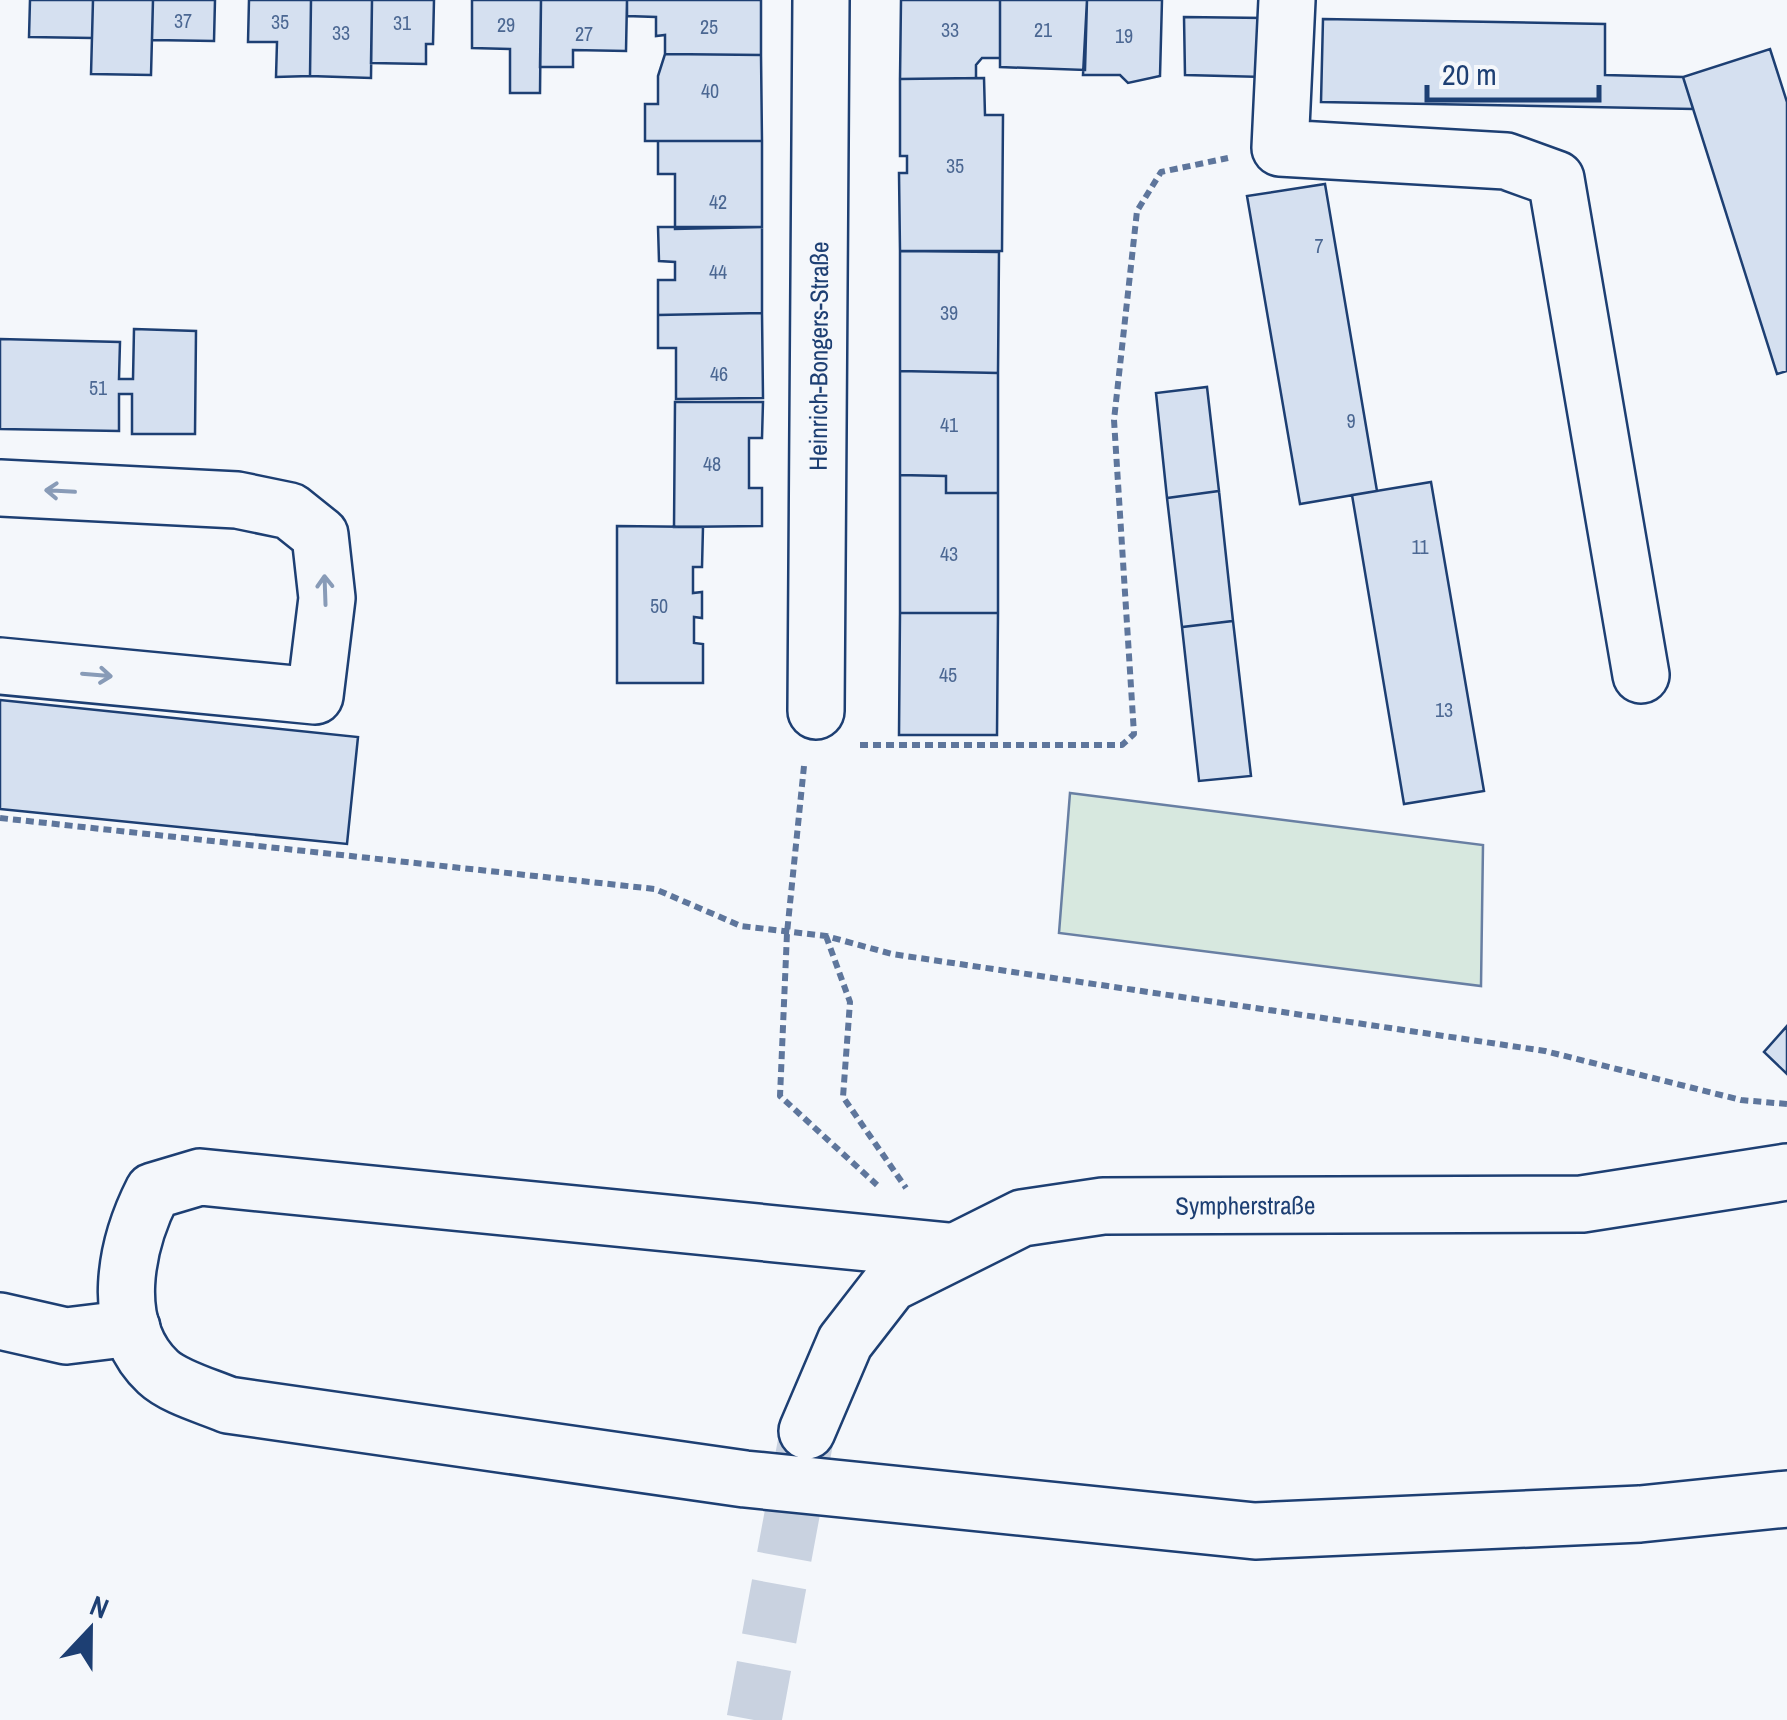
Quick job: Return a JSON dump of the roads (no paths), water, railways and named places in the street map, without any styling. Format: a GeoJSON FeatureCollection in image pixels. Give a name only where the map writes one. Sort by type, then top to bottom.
{"type":"FeatureCollection","features":[{"type":"Feature","properties":{"kind":"street","name":"Heinrich-Bongers-Straße"},"geometry":{"type":"LineString","coordinates":[[812,728],[820,0]]}},
{"type":"Feature","properties":{"kind":"street"},"geometry":{"type":"LineString","coordinates":[[1287,0],[1280,148],[1506,162],[1556,179],[1641,674]]}},
{"type":"Feature","properties":{"kind":"street"},"geometry":{"type":"LineString","coordinates":[[0,488],[237,500],[290,511],[320,534],[326,598],[315,696],[0,666]]}},
{"type":"Feature","properties":{"kind":"street","name":"Sympherstraße"},"geometry":{"type":"LineString","coordinates":[[807,1431],[844,1342],[890,1284],[949,1250],[1022,1218],[1103,1206],[1582,1204],[1787,1172]]}},
{"type":"Feature","properties":{"kind":"street"},"geometry":{"type":"LineString","coordinates":[[949,1250],[200,1178],[153,1192],[138,1222],[126,1298],[132,1328],[158,1372],[228,1406],[745,1479],[985,1507],[1254,1531],[1640,1514],[1787,1499]]}},
{"type":"Feature","properties":{"kind":"street"},"geometry":{"type":"LineString","coordinates":[[0,1322],[66,1336],[132,1328]]}},
{"type":"Feature","properties":{"kind":"tunnel"},"geometry":{"type":"LineString","coordinates":[[754,1720],[806,1439]]}}]}
